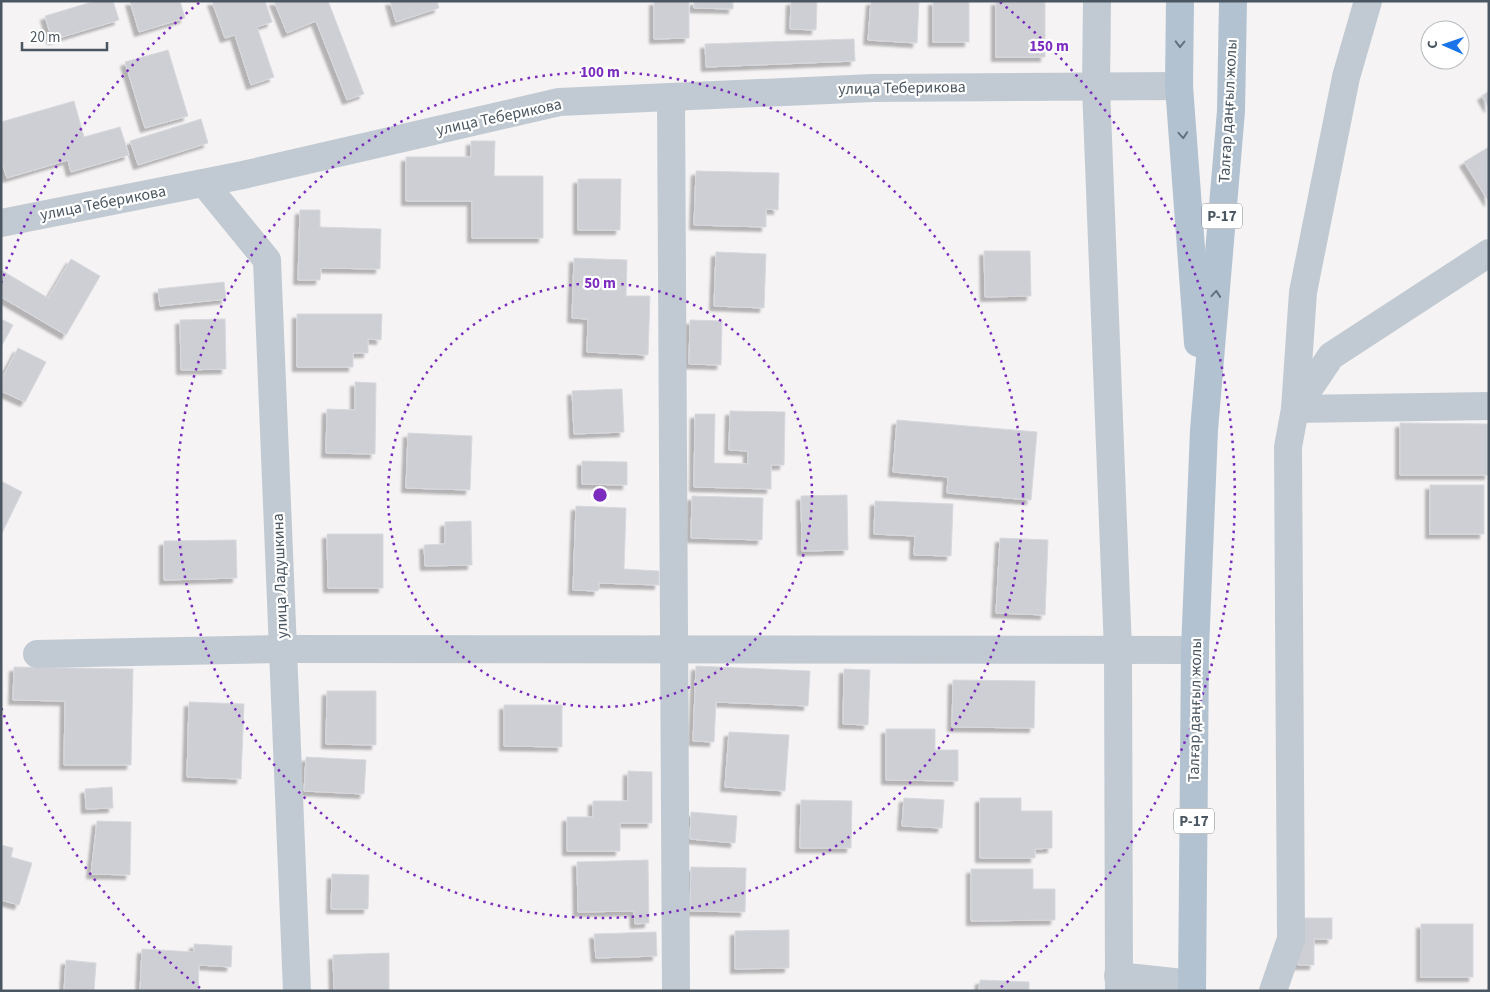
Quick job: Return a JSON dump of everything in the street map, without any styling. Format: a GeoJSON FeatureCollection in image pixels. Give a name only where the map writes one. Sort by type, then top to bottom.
{"type":"FeatureCollection","features":[{"type":"Feature","properties":{"kind":"main road","name":"P-17"},"geometry":{"type":"LineString","coordinates":[[1179,86],[1180,1]]}},
{"type":"Feature","properties":{"kind":"main road","name":"Талғар даңғыл жолы"},"geometry":{"type":"LineString","coordinates":[[1192,987],[1195,650],[1204,430],[1231,111],[1233,1]]}},
{"type":"Feature","properties":{"kind":"main road","name":"Талғар даңғыл жолы"},"geometry":{"type":"LineString","coordinates":[[1179,86],[1204,430]]}},
{"type":"Feature","properties":{"kind":"street"},"geometry":{"type":"LineString","coordinates":[[1097,1],[1096,87],[1118,650],[1118,983],[1192,987]]}},
{"type":"Feature","properties":{"kind":"street"},"geometry":{"type":"LineString","coordinates":[[1273,991],[1291,939],[1288,447],[1295,409],[1303,292],[1346,77],[1368,1]]}},
{"type":"Feature","properties":{"kind":"street","name":"улица Теберикова"},"geometry":{"type":"LineString","coordinates":[[1,223],[204,183],[559,102],[873,88],[1179,86]]}},
{"type":"Feature","properties":{"kind":"street"},"geometry":{"type":"LineString","coordinates":[[671,97],[676,650],[676,991]]}},
{"type":"Feature","properties":{"kind":"street","name":"улица Ладушкина"},"geometry":{"type":"LineString","coordinates":[[204,183],[267,260],[297,991]]}},
{"type":"Feature","properties":{"kind":"street"},"geometry":{"type":"LineString","coordinates":[[1295,409],[1331,356],[1489,253]]}},
{"type":"Feature","properties":{"kind":"street"},"geometry":{"type":"LineString","coordinates":[[1295,409],[1489,406]]}},
{"type":"Feature","properties":{"kind":"street"},"geometry":{"type":"LineString","coordinates":[[36,654],[283,649],[1195,650]]}},
{"type":"Feature","properties":{"kind":"building"},"geometry":{"type":"Polygon","coordinates":[[[95,1],[113,1],[119,20],[52,40],[45,16],[95,1]]]}},
{"type":"Feature","properties":{"kind":"building"},"geometry":{"type":"Polygon","coordinates":[[[130,1],[180,1],[185,18],[139,32],[130,1]]]}},
{"type":"Feature","properties":{"kind":"building"},"geometry":{"type":"Polygon","coordinates":[[[212,1],[265,1],[272,22],[257,27],[274,77],[251,85],[235,35],[225,38],[212,1]]]}},
{"type":"Feature","properties":{"kind":"building"},"geometry":{"type":"Polygon","coordinates":[[[274,1],[328,1],[364,94],[347,100],[316,21],[287,33],[274,1]]]}},
{"type":"Feature","properties":{"kind":"building"},"geometry":{"type":"Polygon","coordinates":[[[390,1],[437,1],[439,8],[396,22],[390,1]]]}},
{"type":"Feature","properties":{"kind":"building"},"geometry":{"type":"Polygon","coordinates":[[[654,1],[689,1],[689,38],[654,39],[654,1]]]}},
{"type":"Feature","properties":{"kind":"building"},"geometry":{"type":"Polygon","coordinates":[[[694,1],[733,1],[733,9],[694,8],[694,1]]]}},
{"type":"Feature","properties":{"kind":"building"},"geometry":{"type":"Polygon","coordinates":[[[791,1],[817,1],[816,30],[790,29],[791,1]]]}},
{"type":"Feature","properties":{"kind":"building"},"geometry":{"type":"Polygon","coordinates":[[[871,1],[919,1],[917,43],[868,40],[871,1]]]}},
{"type":"Feature","properties":{"kind":"building"},"geometry":{"type":"Polygon","coordinates":[[[933,1],[969,1],[969,42],[933,42],[933,1]]]}},
{"type":"Feature","properties":{"kind":"building"},"geometry":{"type":"Polygon","coordinates":[[[996,1],[1045,1],[1045,57],[996,57],[996,1]]]}},
{"type":"Feature","properties":{"kind":"building"},"geometry":{"type":"Polygon","coordinates":[[[854,39],[855,61],[706,67],[705,44],[854,39]]]}},
{"type":"Feature","properties":{"kind":"building"},"geometry":{"type":"Polygon","coordinates":[[[168,50],[188,116],[145,128],[125,62],[168,50]]]}},
{"type":"Feature","properties":{"kind":"building"},"geometry":{"type":"Polygon","coordinates":[[[1489,91],[1489,108],[1482,96],[1489,91]]]}},
{"type":"Feature","properties":{"kind":"building"},"geometry":{"type":"Polygon","coordinates":[[[74,101],[84,137],[120,127],[129,155],[71,172],[68,160],[7,178],[1,160],[1,122],[74,101]]]}},
{"type":"Feature","properties":{"kind":"building"},"geometry":{"type":"Polygon","coordinates":[[[201,119],[208,143],[138,165],[130,141],[201,119]]]}},
{"type":"Feature","properties":{"kind":"building"},"geometry":{"type":"Polygon","coordinates":[[[471,141],[495,141],[494,176],[543,176],[543,238],[472,238],[472,201],[406,201],[406,157],[471,157],[471,141]]]}},
{"type":"Feature","properties":{"kind":"building"},"geometry":{"type":"Polygon","coordinates":[[[1489,147],[1489,202],[1464,162],[1489,147]]]}},
{"type":"Feature","properties":{"kind":"building"},"geometry":{"type":"Polygon","coordinates":[[[696,171],[779,173],[778,210],[766,209],[766,227],[694,225],[696,171]]]}},
{"type":"Feature","properties":{"kind":"building"},"geometry":{"type":"Polygon","coordinates":[[[578,179],[621,179],[620,230],[578,230],[578,179]]]}},
{"type":"Feature","properties":{"kind":"building"},"geometry":{"type":"Polygon","coordinates":[[[300,210],[320,210],[320,227],[381,229],[380,269],[321,268],[320,280],[298,280],[300,210]]]}},
{"type":"Feature","properties":{"kind":"building"},"geometry":{"type":"Polygon","coordinates":[[[984,251],[1030,251],[1031,296],[985,297],[984,251]]]}},
{"type":"Feature","properties":{"kind":"building"},"geometry":{"type":"Polygon","coordinates":[[[716,252],[766,254],[764,308],[714,306],[716,252]]]}},
{"type":"Feature","properties":{"kind":"building"},"geometry":{"type":"Polygon","coordinates":[[[574,258],[627,260],[626,296],[650,296],[648,355],[587,352],[588,319],[572,318],[574,258]]]}},
{"type":"Feature","properties":{"kind":"building"},"geometry":{"type":"Polygon","coordinates":[[[71,259],[100,276],[66,335],[1,297],[1,270],[48,298],[71,259]]]}},
{"type":"Feature","properties":{"kind":"building"},"geometry":{"type":"Polygon","coordinates":[[[224,282],[226,299],[160,306],[158,289],[224,282]]]}},
{"type":"Feature","properties":{"kind":"building"},"geometry":{"type":"Polygon","coordinates":[[[297,314],[382,314],[381,340],[368,339],[368,353],[353,353],[353,367],[297,367],[297,314]]]}},
{"type":"Feature","properties":{"kind":"building"},"geometry":{"type":"Polygon","coordinates":[[[1,319],[13,325],[1,347],[1,319]]]}},
{"type":"Feature","properties":{"kind":"building"},"geometry":{"type":"Polygon","coordinates":[[[225,319],[226,369],[181,370],[180,320],[225,319]]]}},
{"type":"Feature","properties":{"kind":"building"},"geometry":{"type":"Polygon","coordinates":[[[690,320],[722,321],[721,365],[689,364],[690,320]]]}},
{"type":"Feature","properties":{"kind":"building"},"geometry":{"type":"Polygon","coordinates":[[[18,348],[46,362],[25,402],[1,391],[1,380],[18,348]]]}},
{"type":"Feature","properties":{"kind":"building"},"geometry":{"type":"Polygon","coordinates":[[[355,382],[376,383],[375,454],[326,453],[327,409],[355,410],[355,382]]]}},
{"type":"Feature","properties":{"kind":"building"},"geometry":{"type":"Polygon","coordinates":[[[622,389],[624,432],[574,434],[572,391],[622,389]]]}},
{"type":"Feature","properties":{"kind":"building"},"geometry":{"type":"Polygon","coordinates":[[[730,411],[785,412],[784,465],[771,465],[771,489],[694,487],[695,414],[715,414],[714,463],[748,464],[748,451],[729,450],[730,411]]]}},
{"type":"Feature","properties":{"kind":"building"},"geometry":{"type":"Polygon","coordinates":[[[897,420],[1037,432],[1031,500],[947,493],[948,477],[893,472],[897,420]]]}},
{"type":"Feature","properties":{"kind":"building"},"geometry":{"type":"Polygon","coordinates":[[[1400,423],[1489,424],[1489,475],[1400,475],[1400,423]]]}},
{"type":"Feature","properties":{"kind":"building"},"geometry":{"type":"Polygon","coordinates":[[[408,433],[472,436],[470,490],[406,488],[408,433]]]}},
{"type":"Feature","properties":{"kind":"building"},"geometry":{"type":"Polygon","coordinates":[[[582,461],[627,462],[627,485],[582,484],[582,461]]]}},
{"type":"Feature","properties":{"kind":"building"},"geometry":{"type":"Polygon","coordinates":[[[1,481],[22,492],[1,535],[1,481]]]}},
{"type":"Feature","properties":{"kind":"building"},"geometry":{"type":"Polygon","coordinates":[[[1430,485],[1484,485],[1484,534],[1430,534],[1430,485]]]}},
{"type":"Feature","properties":{"kind":"building"},"geometry":{"type":"Polygon","coordinates":[[[847,495],[848,550],[802,551],[801,496],[847,495]]]}},
{"type":"Feature","properties":{"kind":"building"},"geometry":{"type":"Polygon","coordinates":[[[692,496],[763,498],[762,540],[691,538],[692,496]]]}},
{"type":"Feature","properties":{"kind":"building"},"geometry":{"type":"Polygon","coordinates":[[[875,501],[953,504],[951,556],[914,555],[915,536],[874,534],[875,501]]]}},
{"type":"Feature","properties":{"kind":"building"},"geometry":{"type":"Polygon","coordinates":[[[576,506],[626,508],[624,569],[659,571],[659,585],[599,583],[598,591],[573,590],[576,506]]]}},
{"type":"Feature","properties":{"kind":"building"},"geometry":{"type":"Polygon","coordinates":[[[471,521],[472,565],[425,566],[424,545],[445,544],[445,522],[471,521]]]}},
{"type":"Feature","properties":{"kind":"building"},"geometry":{"type":"Polygon","coordinates":[[[327,534],[383,534],[383,588],[328,588],[327,534]]]}},
{"type":"Feature","properties":{"kind":"building"},"geometry":{"type":"Polygon","coordinates":[[[1000,538],[1048,540],[1045,615],[996,613],[1000,538]]]}},
{"type":"Feature","properties":{"kind":"building"},"geometry":{"type":"Polygon","coordinates":[[[236,540],[237,578],[164,580],[164,541],[236,540]]]}},
{"type":"Feature","properties":{"kind":"building"},"geometry":{"type":"Polygon","coordinates":[[[696,666],[810,671],[808,706],[716,702],[714,742],[693,741],[696,666]]]}},
{"type":"Feature","properties":{"kind":"building"},"geometry":{"type":"Polygon","coordinates":[[[14,667],[133,669],[131,765],[64,765],[65,701],[13,700],[14,667]]]}},
{"type":"Feature","properties":{"kind":"building"},"geometry":{"type":"Polygon","coordinates":[[[844,669],[870,670],[868,725],[843,724],[844,669]]]}},
{"type":"Feature","properties":{"kind":"building"},"geometry":{"type":"Polygon","coordinates":[[[953,680],[1035,681],[1034,728],[952,727],[953,680]]]}},
{"type":"Feature","properties":{"kind":"building"},"geometry":{"type":"Polygon","coordinates":[[[327,691],[376,691],[376,745],[326,744],[327,691]]]}},
{"type":"Feature","properties":{"kind":"building"},"geometry":{"type":"Polygon","coordinates":[[[189,702],[244,704],[241,779],[187,777],[189,702]]]}},
{"type":"Feature","properties":{"kind":"building"},"geometry":{"type":"Polygon","coordinates":[[[504,705],[562,705],[562,747],[504,746],[504,705]]]}},
{"type":"Feature","properties":{"kind":"building"},"geometry":{"type":"Polygon","coordinates":[[[886,729],[935,729],[935,750],[958,750],[958,781],[886,780],[886,729]]]}},
{"type":"Feature","properties":{"kind":"building"},"geometry":{"type":"Polygon","coordinates":[[[729,732],[789,735],[785,791],[725,787],[729,732]]]}},
{"type":"Feature","properties":{"kind":"building"},"geometry":{"type":"Polygon","coordinates":[[[306,757],[366,760],[364,794],[304,791],[306,757]]]}},
{"type":"Feature","properties":{"kind":"building"},"geometry":{"type":"Polygon","coordinates":[[[628,771],[652,772],[652,823],[620,823],[620,851],[567,851],[567,817],[593,817],[593,801],[628,801],[628,771]]]}},
{"type":"Feature","properties":{"kind":"building"},"geometry":{"type":"Polygon","coordinates":[[[112,787],[113,808],[86,809],[85,789],[112,787]]]}},
{"type":"Feature","properties":{"kind":"building"},"geometry":{"type":"Polygon","coordinates":[[[904,798],[944,800],[942,828],[902,826],[904,798]]]}},
{"type":"Feature","properties":{"kind":"building"},"geometry":{"type":"Polygon","coordinates":[[[980,798],[1021,798],[1021,811],[1052,811],[1052,848],[1035,849],[1035,858],[980,858],[980,798]]]}},
{"type":"Feature","properties":{"kind":"building"},"geometry":{"type":"Polygon","coordinates":[[[801,800],[852,801],[851,848],[800,848],[801,800]]]}},
{"type":"Feature","properties":{"kind":"building"},"geometry":{"type":"Polygon","coordinates":[[[691,812],[737,816],[735,843],[690,839],[691,812]]]}},
{"type":"Feature","properties":{"kind":"building"},"geometry":{"type":"Polygon","coordinates":[[[97,821],[131,822],[130,875],[91,874],[97,821]]]}},
{"type":"Feature","properties":{"kind":"building"},"geometry":{"type":"Polygon","coordinates":[[[1,845],[13,848],[11,857],[32,863],[19,905],[1,900],[1,845]]]}},
{"type":"Feature","properties":{"kind":"building"},"geometry":{"type":"Polygon","coordinates":[[[648,860],[649,923],[635,924],[634,911],[578,912],[577,862],[648,860]]]}},
{"type":"Feature","properties":{"kind":"building"},"geometry":{"type":"Polygon","coordinates":[[[691,867],[746,868],[745,912],[690,911],[691,867]]]}},
{"type":"Feature","properties":{"kind":"building"},"geometry":{"type":"Polygon","coordinates":[[[971,869],[1033,869],[1033,889],[1055,889],[1055,920],[971,921],[971,869]]]}},
{"type":"Feature","properties":{"kind":"building"},"geometry":{"type":"Polygon","coordinates":[[[332,874],[369,875],[368,909],[331,909],[332,874]]]}},
{"type":"Feature","properties":{"kind":"building"},"geometry":{"type":"Polygon","coordinates":[[[1298,918],[1332,918],[1332,939],[1314,939],[1314,965],[1298,965],[1298,918]]]}},
{"type":"Feature","properties":{"kind":"building"},"geometry":{"type":"Polygon","coordinates":[[[1421,924],[1473,924],[1473,977],[1421,977],[1421,924]]]}},
{"type":"Feature","properties":{"kind":"building"},"geometry":{"type":"Polygon","coordinates":[[[789,930],[789,968],[735,969],[735,931],[789,930]]]}},
{"type":"Feature","properties":{"kind":"building"},"geometry":{"type":"Polygon","coordinates":[[[656,932],[657,956],[596,958],[594,934],[656,932]]]}},
{"type":"Feature","properties":{"kind":"building"},"geometry":{"type":"Polygon","coordinates":[[[194,944],[232,946],[231,967],[199,965],[198,991],[140,991],[142,949],[194,952],[194,944]]]}},
{"type":"Feature","properties":{"kind":"building"},"geometry":{"type":"Polygon","coordinates":[[[389,953],[389,991],[334,991],[333,955],[389,953]]]}},
{"type":"Feature","properties":{"kind":"building"},"geometry":{"type":"Polygon","coordinates":[[[66,960],[96,963],[94,991],[64,991],[66,960]]]}},
{"type":"Feature","properties":{"kind":"building"},"geometry":{"type":"Polygon","coordinates":[[[980,980],[1029,982],[1029,991],[979,991],[980,980]]]}}]}
